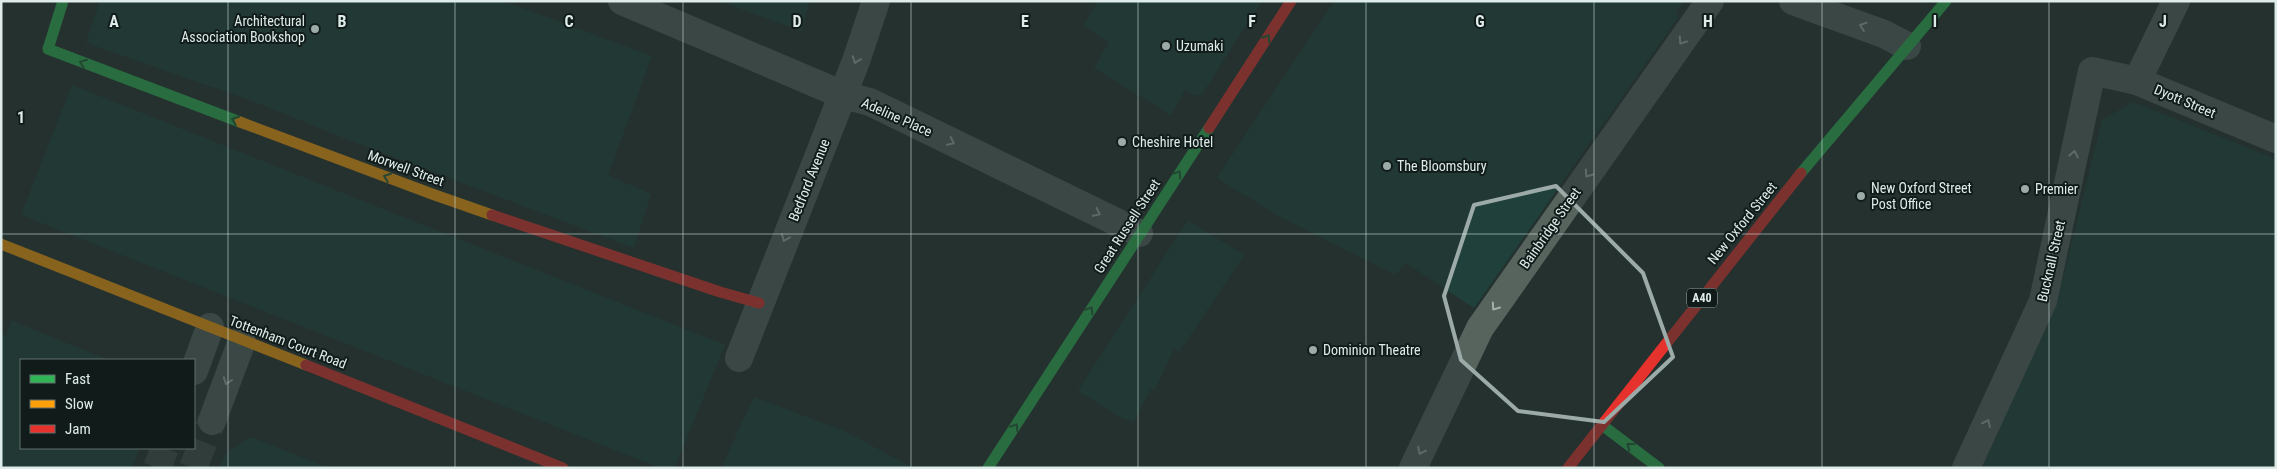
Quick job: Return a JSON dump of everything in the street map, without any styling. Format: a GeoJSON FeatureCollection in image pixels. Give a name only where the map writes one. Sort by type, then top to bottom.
{"type":"FeatureCollection","features":[{"type":"Feature","properties":{"kind":"street","name":"Morwell Street"},"geometry":{"type":"LineString","coordinates":[[63,1],[48,49],[432,194],[720,292],[759,303]]}},
{"type":"Feature","properties":{"kind":"street","name":"Adeline Place"},"geometry":{"type":"LineString","coordinates":[[622,1],[842,95],[870,102],[1139,233]]}},
{"type":"Feature","properties":{"kind":"street","name":"Bedford Avenue"},"geometry":{"type":"LineString","coordinates":[[739,358],[842,95],[876,1]]}},
{"type":"Feature","properties":{"kind":"street","name":"Great Russell Street"},"geometry":{"type":"LineString","coordinates":[[988,468],[1291,1]]}},
{"type":"Feature","properties":{"kind":"street","name":"Bainbridge Street"},"geometry":{"type":"LineString","coordinates":[[1413,468],[1480,328],[1710,1]]}},
{"type":"Feature","properties":{"kind":"street"},"geometry":{"type":"LineString","coordinates":[[1793,1],[1876,30],[1907,46]]}},
{"type":"Feature","properties":{"kind":"street","name":"New Oxford Street"},"geometry":{"type":"LineString","coordinates":[[1568,468],[1787,190],[1946,1]]}},
{"type":"Feature","properties":{"kind":"street"},"geometry":{"type":"LineString","coordinates":[[2137,81],[2176,1]]}},
{"type":"Feature","properties":{"kind":"street","name":"Dyott Street"},"geometry":{"type":"LineString","coordinates":[[2092,71],[2137,81],[2276,139]]}},
{"type":"Feature","properties":{"kind":"street","name":"Bucknall Street"},"geometry":{"type":"LineString","coordinates":[[1966,468],[2044,301],[2092,71]]}},
{"type":"Feature","properties":{"kind":"street","name":"Tottenham Court Road"},"geometry":{"type":"LineString","coordinates":[[1,244],[563,468]]}},
{"type":"Feature","properties":{"kind":"street"},"geometry":{"type":"LineString","coordinates":[[195,368],[210,328]]}},
{"type":"Feature","properties":{"kind":"street"},"geometry":{"type":"LineString","coordinates":[[212,421],[242,341]]}},
{"type":"Feature","properties":{"kind":"street"},"geometry":{"type":"LineString","coordinates":[[1602,425],[1659,468]]}},
{"type":"Feature","properties":{"kind":"highlighted area"},"geometry":{"type":"Polygon","coordinates":[[[1556,186],[1643,273],[1673,357],[1604,422],[1518,411],[1461,360],[1444,296],[1474,205],[1556,186]]]}},
{"type":"Feature","properties":{"kind":"shaded area"},"geometry":{"type":"Polygon","coordinates":[[[100,1],[504,1],[652,56],[608,175],[651,194],[634,248],[346,139],[260,104],[92,45],[86,42],[100,1]]]}},
{"type":"Feature","properties":{"kind":"shaded area"},"geometry":{"type":"Polygon","coordinates":[[[719,1],[810,1],[801,31],[719,1]]]}},
{"type":"Feature","properties":{"kind":"shaded area"},"geometry":{"type":"Polygon","coordinates":[[[1098,1],[1262,1],[1202,94],[1196,96],[1185,90],[1171,115],[1094,68],[1109,42],[1083,26],[1098,1]]]}},
{"type":"Feature","properties":{"kind":"shaded area"},"geometry":{"type":"Polygon","coordinates":[[[1334,1],[1684,1],[1675,14],[1679,16],[1474,308],[1406,263],[1398,272],[1393,274],[1277,215],[1217,178],[1334,1]]]}},
{"type":"Feature","properties":{"kind":"shaded area"},"geometry":{"type":"Polygon","coordinates":[[[72,85],[725,345],[677,462],[672,468],[660,468],[21,215],[72,85]]]}},
{"type":"Feature","properties":{"kind":"shaded area"},"geometry":{"type":"Polygon","coordinates":[[[2133,102],[2276,159],[2276,468],[1982,468],[2061,285],[2102,120],[2133,102]]]}},
{"type":"Feature","properties":{"kind":"shaded area"},"geometry":{"type":"Polygon","coordinates":[[[1188,220],[1244,255],[1179,352],[1174,349],[1155,390],[1151,389],[1134,421],[1130,421],[1120,417],[1078,391],[1188,220]]]}},
{"type":"Feature","properties":{"kind":"shaded area"},"geometry":{"type":"Polygon","coordinates":[[[12,321],[107,359],[20,359],[20,449],[140,449],[132,468],[1,468],[1,334],[6,336],[12,321]]]}},
{"type":"Feature","properties":{"kind":"shaded area"},"geometry":{"type":"Polygon","coordinates":[[[754,397],[844,431],[914,468],[721,468],[754,397]]]}},
{"type":"Feature","properties":{"kind":"shaded area"},"geometry":{"type":"Polygon","coordinates":[[[251,437],[329,468],[220,468],[226,453],[251,437]]]}},
{"type":"Feature","properties":{"kind":"tunnel"},"geometry":{"type":"LineString","coordinates":[[193,468],[212,421]]}},
{"type":"Feature","properties":{"kind":"tunnel"},"geometry":{"type":"LineString","coordinates":[[157,468],[165,449]]}},
{"type":"Feature","properties":{"kind":"traffic: fast"},"geometry":{"type":"LineString","coordinates":[[63,1],[48,49],[240,122]]}},
{"type":"Feature","properties":{"kind":"traffic: fast"},"geometry":{"type":"LineString","coordinates":[[1801,173],[1946,1]]}},
{"type":"Feature","properties":{"kind":"traffic: fast"},"geometry":{"type":"LineString","coordinates":[[988,468],[1209,128]]}},
{"type":"Feature","properties":{"kind":"traffic: fast"},"geometry":{"type":"LineString","coordinates":[[1602,425],[1659,468]]}},
{"type":"Feature","properties":{"kind":"traffic: slow"},"geometry":{"type":"LineString","coordinates":[[240,122],[492,215]]}},
{"type":"Feature","properties":{"kind":"traffic: slow"},"geometry":{"type":"LineString","coordinates":[[1,244],[306,365]]}},
{"type":"Feature","properties":{"kind":"traffic: jam"},"geometry":{"type":"LineString","coordinates":[[1209,128],[1291,1]]}},
{"type":"Feature","properties":{"kind":"traffic: jam"},"geometry":{"type":"LineString","coordinates":[[1568,468],[1801,173]]}},
{"type":"Feature","properties":{"kind":"traffic: jam"},"geometry":{"type":"LineString","coordinates":[[492,215],[720,292],[759,303]]}},
{"type":"Feature","properties":{"kind":"traffic: jam"},"geometry":{"type":"LineString","coordinates":[[306,365],[563,468]]}},
{"type":"Feature","properties":{"kind":"place","name":"Architectural Association Bookshop"},"geometry":{"type":"Point","coordinates":[315,29]}},
{"type":"Feature","properties":{"kind":"place","name":"Uzumaki"},"geometry":{"type":"Point","coordinates":[1166,46]}},
{"type":"Feature","properties":{"kind":"place","name":"Cheshire Hotel"},"geometry":{"type":"Point","coordinates":[1122,142]}},
{"type":"Feature","properties":{"kind":"place","name":"The Bloomsbury"},"geometry":{"type":"Point","coordinates":[1387,166]}},
{"type":"Feature","properties":{"kind":"place","name":"Premier"},"geometry":{"type":"Point","coordinates":[2025,189]}},
{"type":"Feature","properties":{"kind":"place","name":"New Oxford Street Post Office"},"geometry":{"type":"Point","coordinates":[1861,196]}},
{"type":"Feature","properties":{"kind":"place","name":"Dominion Theatre"},"geometry":{"type":"Point","coordinates":[1313,350]}}]}
